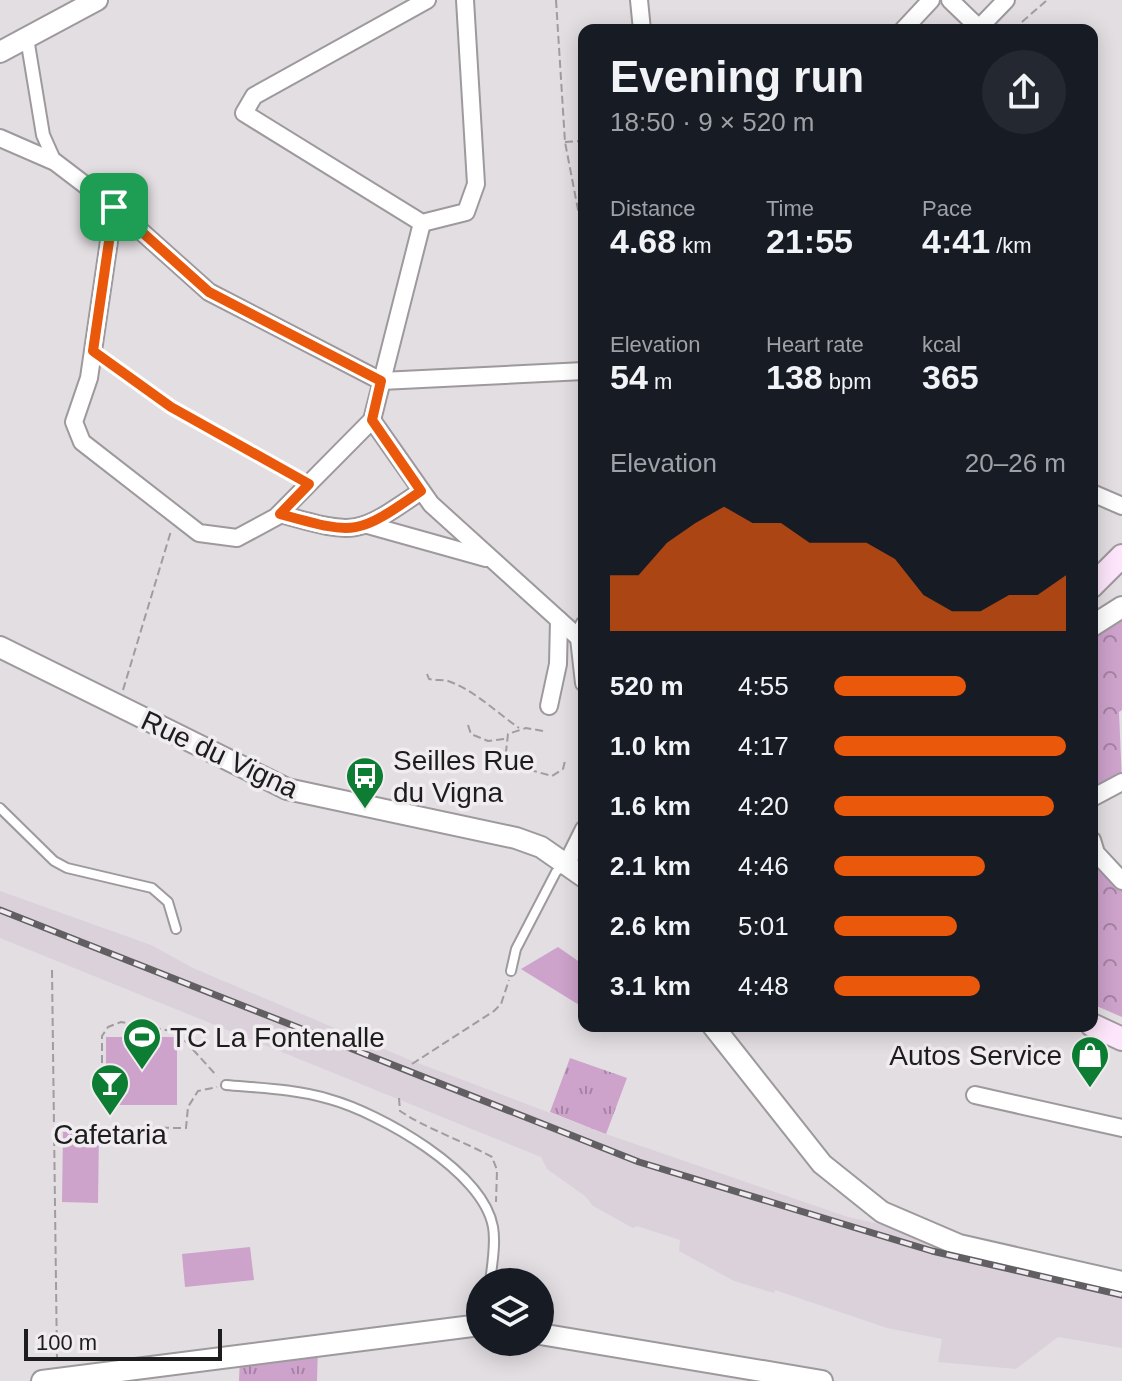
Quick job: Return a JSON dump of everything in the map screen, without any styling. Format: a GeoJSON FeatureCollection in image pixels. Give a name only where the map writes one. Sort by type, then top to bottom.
{"type":"FeatureCollection","features":[{"type":"Feature","properties":{"kind":"main road"},"geometry":{"type":"LineString","coordinates":[[1098,580],[1122,556]]}},
{"type":"Feature","properties":{"kind":"main road"},"geometry":{"type":"LineString","coordinates":[[1098,1028],[1122,1039]]}},
{"type":"Feature","properties":{"kind":"street"},"geometry":{"type":"LineString","coordinates":[[0,52],[97,0]]}},
{"type":"Feature","properties":{"kind":"street"},"geometry":{"type":"LineString","coordinates":[[427,0],[407,5],[254,96],[244,113],[422,223],[466,212],[476,184],[465,0]]}},
{"type":"Feature","properties":{"kind":"street"},"geometry":{"type":"LineString","coordinates":[[639,0],[641,24]]}},
{"type":"Feature","properties":{"kind":"street"},"geometry":{"type":"LineString","coordinates":[[909,24],[931,0]]}},
{"type":"Feature","properties":{"kind":"street"},"geometry":{"type":"LineString","coordinates":[[950,0],[975,24]]}},
{"type":"Feature","properties":{"kind":"street"},"geometry":{"type":"LineString","coordinates":[[984,24],[1006,0]]}},
{"type":"Feature","properties":{"kind":"street"},"geometry":{"type":"LineString","coordinates":[[27,38],[43,135],[55,162]]}},
{"type":"Feature","properties":{"kind":"street"},"geometry":{"type":"LineString","coordinates":[[0,138],[55,162],[114,207],[209,292],[381,381],[578,371]]}},
{"type":"Feature","properties":{"kind":"street"},"geometry":{"type":"LineString","coordinates":[[114,207],[89,378],[74,422],[82,442],[199,533],[237,538],[280,514],[372,420],[422,223]]}},
{"type":"Feature","properties":{"kind":"street"},"geometry":{"type":"LineString","coordinates":[[372,420],[421,491],[491,560],[559,620],[578,629]]}},
{"type":"Feature","properties":{"kind":"street"},"geometry":{"type":"LineString","coordinates":[[280,514],[331,528],[359,529],[421,491]]}},
{"type":"Feature","properties":{"kind":"street"},"geometry":{"type":"LineString","coordinates":[[1098,496],[1122,506]]}},
{"type":"Feature","properties":{"kind":"street"},"geometry":{"type":"LineString","coordinates":[[368,525],[491,560]]}},
{"type":"Feature","properties":{"kind":"street"},"geometry":{"type":"LineString","coordinates":[[1098,622],[1122,607]]}},
{"type":"Feature","properties":{"kind":"street"},"geometry":{"type":"LineString","coordinates":[[549,706],[558,664],[559,620]]}},
{"type":"Feature","properties":{"kind":"street","name":"Rue du Vigna"},"geometry":{"type":"LineString","coordinates":[[0,647],[287,789],[516,838],[541,847],[578,872]]}},
{"type":"Feature","properties":{"kind":"street"},"geometry":{"type":"LineString","coordinates":[[1098,795],[1122,782]]}},
{"type":"Feature","properties":{"kind":"street"},"geometry":{"type":"LineString","coordinates":[[567,863],[578,841]]}},
{"type":"Feature","properties":{"kind":"street"},"geometry":{"type":"LineString","coordinates":[[1098,855],[1122,881]]}},
{"type":"Feature","properties":{"kind":"street"},"geometry":{"type":"LineString","coordinates":[[722,1032],[822,1164],[882,1212],[959,1245],[1122,1282]]}},
{"type":"Feature","properties":{"kind":"street"},"geometry":{"type":"LineString","coordinates":[[975,1095],[1122,1128]]}},
{"type":"Feature","properties":{"kind":"street"},"geometry":{"type":"LineString","coordinates":[[50,1380],[466,1327]]}},
{"type":"Feature","properties":{"kind":"street"},"geometry":{"type":"LineString","coordinates":[[554,1336],[822,1381]]}},
{"type":"Feature","properties":{"kind":"lane"},"geometry":{"type":"LineString","coordinates":[[0,808],[54,861],[67,868],[152,888],[168,902],[176,929]]}},
{"type":"Feature","properties":{"kind":"lane"},"geometry":{"type":"LineString","coordinates":[[511,971],[516,949],[556,872],[567,863]]}},
{"type":"Feature","properties":{"kind":"lane"},"geometry":{"type":"LineString","coordinates":[[226,1085],[281,1089],[365,1111],[466,1176],[493,1226],[491,1268]]}},
{"type":"Feature","properties":{"kind":"path"},"geometry":{"type":"LineString","coordinates":[[556,0],[565,142],[578,210]]}},
{"type":"Feature","properties":{"kind":"path"},"geometry":{"type":"LineString","coordinates":[[1020,24],[1047,0]]}},
{"type":"Feature","properties":{"kind":"path"},"geometry":{"type":"LineString","coordinates":[[565,142],[578,141]]}},
{"type":"Feature","properties":{"kind":"path"},"geometry":{"type":"LineString","coordinates":[[93,351],[171,407],[309,484]]}},
{"type":"Feature","properties":{"kind":"path"},"geometry":{"type":"LineString","coordinates":[[118,706],[176,515]]}},
{"type":"Feature","properties":{"kind":"path"},"geometry":{"type":"LineString","coordinates":[[427,674],[429,679],[445,679],[467,689],[472,697],[520,729]]}},
{"type":"Feature","properties":{"kind":"path"},"geometry":{"type":"LineString","coordinates":[[468,725],[471,734],[488,741],[507,739]]}},
{"type":"Feature","properties":{"kind":"path"},"geometry":{"type":"LineString","coordinates":[[543,731],[520,729],[508,734],[506,752],[523,768],[558,775],[565,761]]}},
{"type":"Feature","properties":{"kind":"path"},"geometry":{"type":"LineString","coordinates":[[50,1380],[52,970]]}},
{"type":"Feature","properties":{"kind":"path"},"geometry":{"type":"LineString","coordinates":[[412,1064],[494,1011],[507,991],[511,971]]}},
{"type":"Feature","properties":{"kind":"path"},"geometry":{"type":"LineString","coordinates":[[102,1099],[102,1036],[108,1027],[121,1022],[177,1032],[226,1085]]}},
{"type":"Feature","properties":{"kind":"path"},"geometry":{"type":"LineString","coordinates":[[53,1127],[186,1128],[188,1107],[198,1091],[226,1085]]}},
{"type":"Feature","properties":{"kind":"path"},"geometry":{"type":"LineString","coordinates":[[399,1098],[400,1111],[410,1118],[452,1134],[492,1157],[497,1170],[493,1226]]}},
{"type":"Feature","properties":{"kind":"shaded area"},"geometry":{"type":"Polygon","coordinates":[[[0,891],[151,945],[193,968],[410,1060],[606,1134],[848,1217],[1122,1280],[1122,1348],[1058,1337],[1016,1369],[938,1362],[942,1339],[887,1328],[775,1290],[774,1293],[734,1281],[679,1251],[680,1240],[637,1226],[633,1228],[593,1206],[585,1196],[547,1169],[541,1157],[0,938],[0,891]]]}},
{"type":"Feature","properties":{"kind":"green space"},"geometry":{"type":"Polygon","coordinates":[[[1122,607],[1122,710],[1119,712],[1122,782],[1098,795],[1098,622],[1122,607]]]}},
{"type":"Feature","properties":{"kind":"green space"},"geometry":{"type":"Polygon","coordinates":[[[1098,849],[1122,881],[1122,1017],[1098,1007],[1098,849]]]}},
{"type":"Feature","properties":{"kind":"green space"},"geometry":{"type":"Polygon","coordinates":[[[558,947],[578,961],[578,1004],[521,969],[558,947]]]}},
{"type":"Feature","properties":{"kind":"green space","name":"TC La Fontenalle"},"geometry":{"type":"Polygon","coordinates":[[[106,1037],[177,1037],[177,1105],[106,1105],[106,1037]]]}},
{"type":"Feature","properties":{"kind":"green space"},"geometry":{"type":"Polygon","coordinates":[[[570,1058],[627,1078],[606,1134],[550,1112],[570,1058]]]}},
{"type":"Feature","properties":{"kind":"green space"},"geometry":{"type":"Polygon","coordinates":[[[63,1132],[99,1132],[98,1203],[62,1202],[63,1132]]]}},
{"type":"Feature","properties":{"kind":"green space"},"geometry":{"type":"Polygon","coordinates":[[[250,1247],[254,1280],[185,1287],[182,1254],[250,1247]]]}},
{"type":"Feature","properties":{"kind":"green space"},"geometry":{"type":"Polygon","coordinates":[[[318,1345],[317,1381],[239,1381],[240,1355],[318,1345]]]}},
{"type":"Feature","properties":{"kind":"railway"},"geometry":{"type":"LineString","coordinates":[[0,910],[639,1162],[932,1251],[1122,1295]]}},
{"type":"Feature","properties":{"kind":"place","name":"Seilles Rue du Vigna"},"geometry":{"type":"Point","coordinates":[365,810]}},
{"type":"Feature","properties":{"kind":"place","name":"TC La Fontenalle"},"geometry":{"type":"Point","coordinates":[142,1071]}},
{"type":"Feature","properties":{"kind":"place","name":"Autos Service"},"geometry":{"type":"Point","coordinates":[1090,1089]}},
{"type":"Feature","properties":{"kind":"place","name":"Cafetaria"},"geometry":{"type":"Point","coordinates":[110,1117]}},
{"type":"Feature","properties":{"kind":"route"},"geometry":{"type":"LineString","coordinates":[[114,207],[209,292],[381,381],[372,420],[421,491],[359,529],[331,528],[280,514],[309,484],[171,407],[93,351],[114,207]]}}]}
